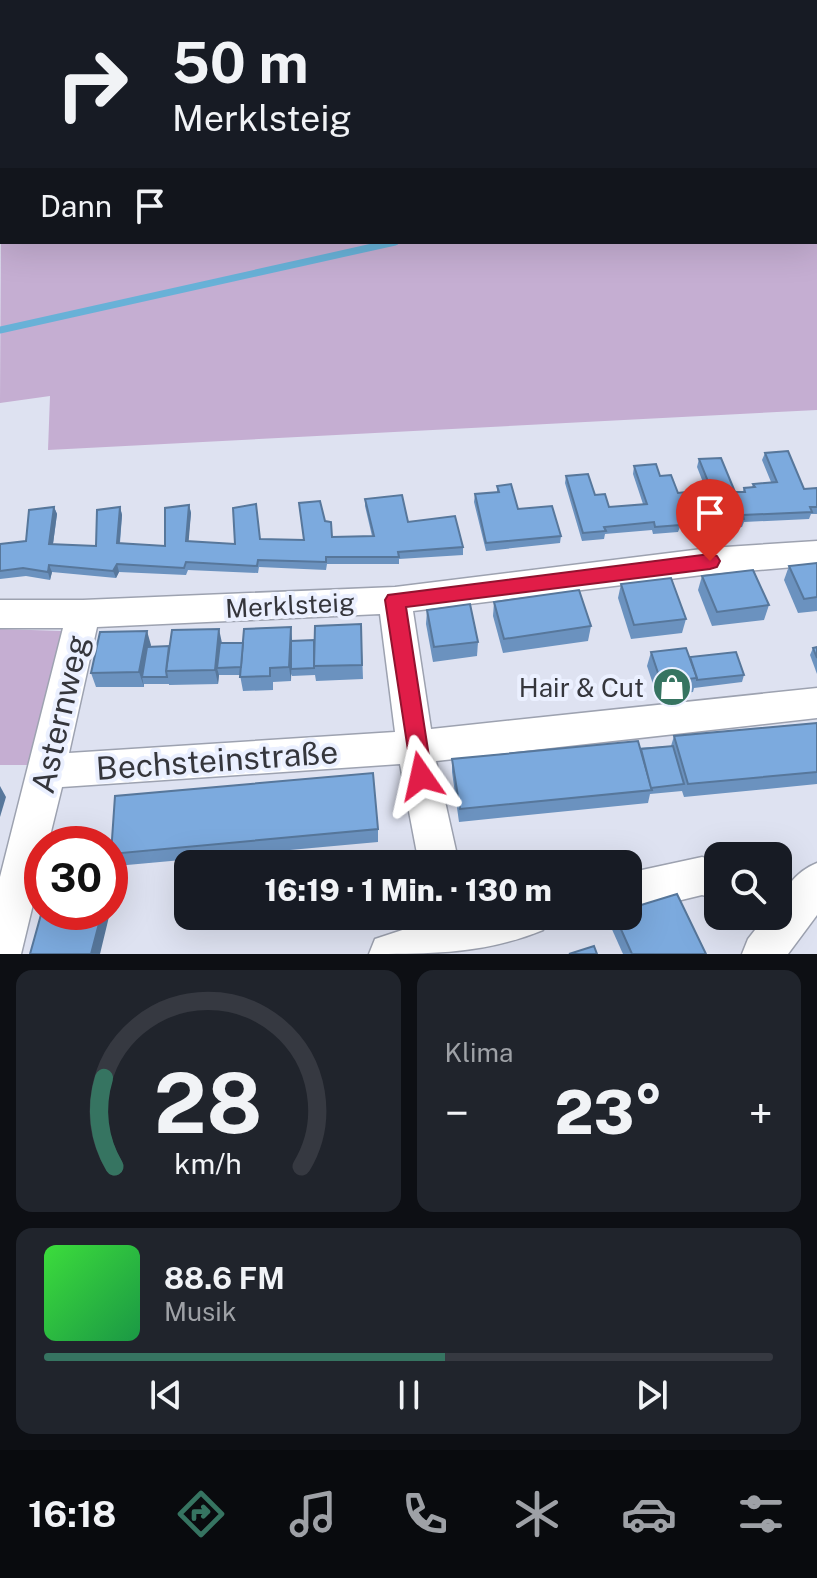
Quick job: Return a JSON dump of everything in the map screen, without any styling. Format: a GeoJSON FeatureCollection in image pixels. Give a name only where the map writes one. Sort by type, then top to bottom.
{"type":"FeatureCollection","features":[{"type":"Feature","properties":{"kind":"street","name":"Merklsteig"},"geometry":{"type":"LineString","coordinates":[[0,614],[83,614],[395,600],[710,561],[817,553]]}},
{"type":"Feature","properties":{"kind":"street"},"geometry":{"type":"LineString","coordinates":[[395,600],[415,747],[436,850]]}},
{"type":"Feature","properties":{"kind":"street","name":"Asternweg"},"geometry":{"type":"LineString","coordinates":[[1,945],[47,771],[83,614]]}},
{"type":"Feature","properties":{"kind":"street","name":"Bechsteinstraße"},"geometry":{"type":"LineString","coordinates":[[47,771],[415,747],[817,703]]}},
{"type":"Feature","properties":{"kind":"street"},"geometry":{"type":"LineString","coordinates":[[642,890],[704,876]]}},
{"type":"Feature","properties":{"kind":"street"},"geometry":{"type":"LineString","coordinates":[[763,954],[798,895]]}},
{"type":"Feature","properties":{"kind":"street"},"geometry":{"type":"LineString","coordinates":[[390,954],[473,930]]}},
{"type":"Feature","properties":{"kind":"shaded area"},"geometry":{"type":"Polygon","coordinates":[[[1,244],[817,244],[817,410],[48,450],[50,396],[0,403],[1,244]]]}},
{"type":"Feature","properties":{"kind":"shaded area"},"geometry":{"type":"Polygon","coordinates":[[[0,629],[62,631],[32,765],[0,765],[0,629]]]}},
{"type":"Feature","properties":{"kind":"building"},"geometry":{"type":"Polygon","coordinates":[[[788,451],[804,489],[817,488],[817,507],[810,507],[812,512],[743,515],[744,519],[723,521],[721,516],[679,520],[680,525],[655,527],[654,522],[604,527],[606,531],[583,533],[566,476],[588,474],[595,495],[605,494],[609,507],[647,504],[634,466],[656,464],[660,476],[671,475],[678,493],[711,489],[699,459],[721,458],[735,492],[745,492],[744,488],[755,487],[753,484],[777,482],[765,453],[788,451]]]}},
{"type":"Feature","properties":{"kind":"building"},"geometry":{"type":"Polygon","coordinates":[[[511,484],[518,509],[552,506],[561,536],[486,543],[475,494],[499,492],[497,486],[511,484]]]}},
{"type":"Feature","properties":{"kind":"building"},"geometry":{"type":"Polygon","coordinates":[[[402,495],[408,522],[455,516],[463,547],[398,552],[399,557],[326,557],[326,562],[258,560],[257,566],[186,562],[184,568],[117,564],[113,571],[49,565],[48,572],[23,568],[0,571],[0,544],[26,541],[29,510],[54,507],[49,544],[96,546],[97,510],[120,507],[117,543],[165,546],[165,508],[189,505],[186,541],[235,544],[233,508],[256,504],[260,539],[304,540],[299,503],[320,501],[325,521],[331,522],[332,537],[374,536],[365,499],[402,495]]]}},
{"type":"Feature","properties":{"kind":"building"},"geometry":{"type":"Polygon","coordinates":[[[817,563],[817,597],[804,599],[789,566],[817,563]]]}},
{"type":"Feature","properties":{"kind":"building"},"geometry":{"type":"Polygon","coordinates":[[[753,570],[769,605],[717,612],[702,576],[753,570]]]}},
{"type":"Feature","properties":{"kind":"building"},"geometry":{"type":"Polygon","coordinates":[[[671,578],[686,619],[634,625],[621,584],[671,578]]]}},
{"type":"Feature","properties":{"kind":"building"},"geometry":{"type":"Polygon","coordinates":[[[579,590],[591,626],[504,639],[494,602],[579,590]]]}},
{"type":"Feature","properties":{"kind":"building"},"geometry":{"type":"Polygon","coordinates":[[[470,604],[478,642],[434,647],[427,610],[470,604]]]}},
{"type":"Feature","properties":{"kind":"building"},"geometry":{"type":"Polygon","coordinates":[[[361,624],[362,665],[314,666],[315,626],[361,624]]]}},
{"type":"Feature","properties":{"kind":"building"},"geometry":{"type":"Polygon","coordinates":[[[291,627],[289,667],[270,668],[270,676],[240,677],[244,629],[291,627]]]}},
{"type":"Feature","properties":{"kind":"building"},"geometry":{"type":"Polygon","coordinates":[[[219,629],[215,670],[166,671],[172,630],[219,629]]]}},
{"type":"Feature","properties":{"kind":"building"},"geometry":{"type":"Polygon","coordinates":[[[147,631],[139,672],[91,673],[100,632],[147,631]]]}},
{"type":"Feature","properties":{"kind":"building"},"geometry":{"type":"Polygon","coordinates":[[[314,640],[314,668],[291,669],[291,641],[314,640]]]}},
{"type":"Feature","properties":{"kind":"building"},"geometry":{"type":"Polygon","coordinates":[[[220,643],[243,643],[241,667],[217,668],[220,643]]]}},
{"type":"Feature","properties":{"kind":"building"},"geometry":{"type":"Polygon","coordinates":[[[169,646],[167,677],[142,677],[147,647],[169,646]]]}},
{"type":"Feature","properties":{"kind":"building"},"geometry":{"type":"Polygon","coordinates":[[[686,648],[697,678],[661,682],[651,652],[686,648]]]}},
{"type":"Feature","properties":{"kind":"building"},"geometry":{"type":"Polygon","coordinates":[[[736,652],[744,675],[697,680],[690,657],[736,652]]]}},
{"type":"Feature","properties":{"kind":"building"},"geometry":{"type":"Polygon","coordinates":[[[817,723],[817,772],[688,784],[674,736],[817,723]]]}},
{"type":"Feature","properties":{"kind":"building"},"geometry":{"type":"Polygon","coordinates":[[[638,741],[652,790],[460,809],[452,759],[638,741]]]}},
{"type":"Feature","properties":{"kind":"building"},"geometry":{"type":"Polygon","coordinates":[[[673,746],[684,784],[651,788],[641,749],[673,746]]]}},
{"type":"Feature","properties":{"kind":"building"},"geometry":{"type":"Polygon","coordinates":[[[373,773],[378,829],[128,852],[128,826],[113,826],[115,796],[373,773]]]}},
{"type":"Feature","properties":{"kind":"building"},"geometry":{"type":"Polygon","coordinates":[[[677,894],[706,954],[632,954],[621,930],[642,930],[642,905],[677,894]]]}},
{"type":"Feature","properties":{"kind":"building"},"geometry":{"type":"Polygon","coordinates":[[[37,930],[97,930],[91,954],[30,954],[37,930]]]}},
{"type":"Feature","properties":{"kind":"building"},"geometry":{"type":"Polygon","coordinates":[[[594,946],[597,954],[569,954],[594,946]]]}},
{"type":"Feature","properties":{"kind":"waterway"},"geometry":{"type":"LineString","coordinates":[[0,330],[386,244]]}},
{"type":"Feature","properties":{"kind":"place","name":"Hair & Cut"},"geometry":{"type":"Point","coordinates":[672,687]}},
{"type":"Feature","properties":{"kind":"route"},"geometry":{"type":"LineString","coordinates":[[421,776],[395,600],[710,561]]}}]}
